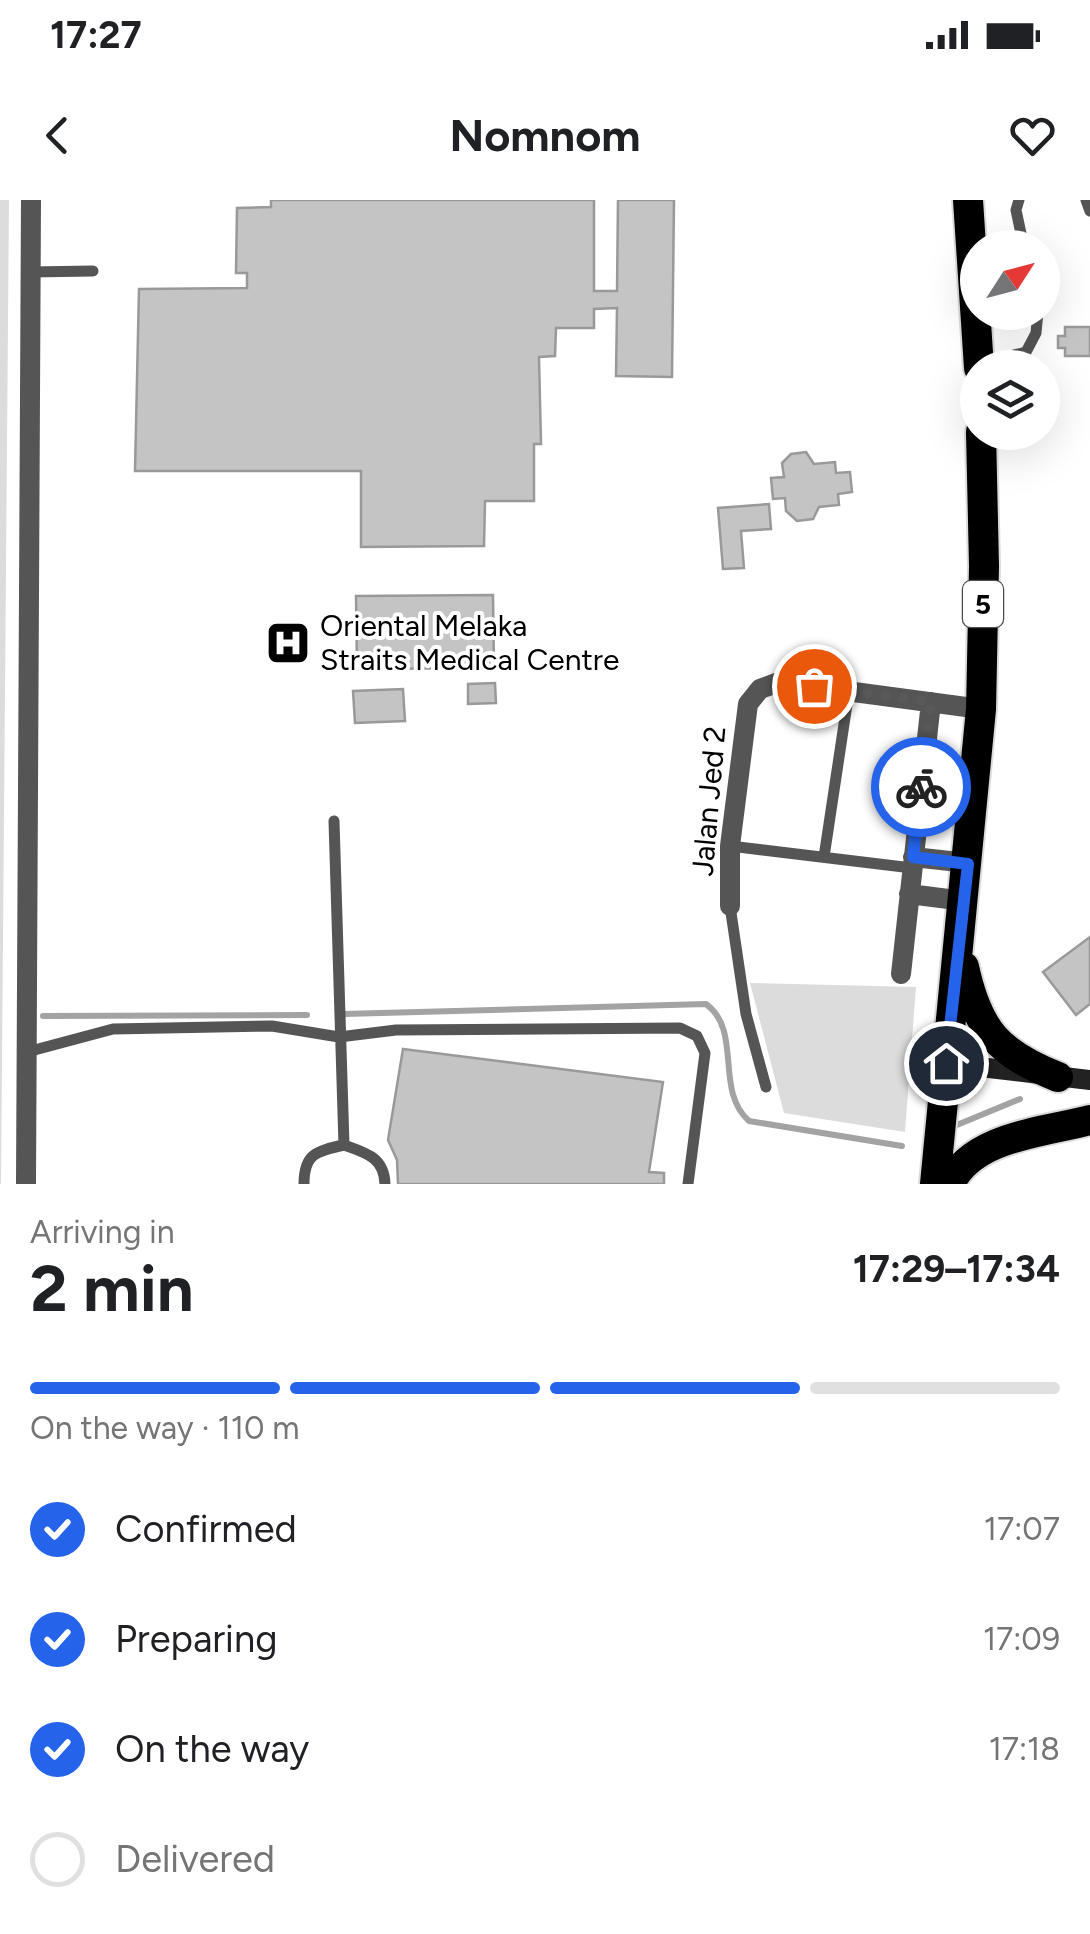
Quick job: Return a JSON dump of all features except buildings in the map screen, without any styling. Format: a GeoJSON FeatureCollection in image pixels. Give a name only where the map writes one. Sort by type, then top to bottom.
{"type":"FeatureCollection","features":[{"type":"Feature","properties":{"kind":"highway"},"geometry":{"type":"LineString","coordinates":[[968,200],[978,350]]}},
{"type":"Feature","properties":{"kind":"highway","name":"5"},"geometry":{"type":"LineString","coordinates":[[935,1184],[981,709],[981,450]]}},
{"type":"Feature","properties":{"kind":"highway"},"geometry":{"type":"LineString","coordinates":[[960,935],[970,994],[989,1034],[1020,1060],[1058,1076]]}},
{"type":"Feature","properties":{"kind":"highway"},"geometry":{"type":"LineString","coordinates":[[950,1184],[961,1167],[995,1144],[1090,1120]]}},
{"type":"Feature","properties":{"kind":"main road"},"geometry":{"type":"LineString","coordinates":[[946,1063],[1090,1080]]}},
{"type":"Feature","properties":{"kind":"street"},"geometry":{"type":"LineString","coordinates":[[26,1184],[31,200]]}},
{"type":"Feature","properties":{"kind":"street","name":"Jalan Jed 2"},"geometry":{"type":"LineString","coordinates":[[730,906],[730,846],[748,704],[760,689],[779,682],[981,709]]}},
{"type":"Feature","properties":{"kind":"street"},"geometry":{"type":"LineString","coordinates":[[901,974],[931,702]]}},
{"type":"Feature","properties":{"kind":"street"},"geometry":{"type":"LineString","coordinates":[[912,862],[968,864]]}},
{"type":"Feature","properties":{"kind":"street"},"geometry":{"type":"LineString","coordinates":[[909,894],[964,901]]}},
{"type":"Feature","properties":{"kind":"lane"},"geometry":{"type":"LineString","coordinates":[[1019,200],[1016,210],[1020,230]]}},
{"type":"Feature","properties":{"kind":"lane"},"geometry":{"type":"LineString","coordinates":[[1086,200],[1090,211]]}},
{"type":"Feature","properties":{"kind":"lane"},"geometry":{"type":"LineString","coordinates":[[30,272],[92,272]]}},
{"type":"Feature","properties":{"kind":"lane"},"geometry":{"type":"LineString","coordinates":[[824,856],[849,691]]}},
{"type":"Feature","properties":{"kind":"lane"},"geometry":{"type":"LineString","coordinates":[[334,821],[344,1145]]}},
{"type":"Feature","properties":{"kind":"lane"},"geometry":{"type":"LineString","coordinates":[[730,846],[912,862]]}},
{"type":"Feature","properties":{"kind":"lane"},"geometry":{"type":"LineString","coordinates":[[730,906],[746,1014],[766,1087]]}},
{"type":"Feature","properties":{"kind":"lane"},"geometry":{"type":"LineString","coordinates":[[27,1052],[113,1029],[272,1026],[339,1038],[396,1030],[680,1028],[696,1036],[705,1053],[688,1184]]}},
{"type":"Feature","properties":{"kind":"lane"},"geometry":{"type":"LineString","coordinates":[[304,1184],[304,1166],[312,1156],[344,1145],[379,1162],[385,1184]]}},
{"type":"Feature","properties":{"kind":"shaded area"},"geometry":{"type":"Polygon","coordinates":[[[0,200],[9,200],[1,1184],[0,1184],[0,200]]]}},
{"type":"Feature","properties":{"kind":"shaded area"},"geometry":{"type":"Polygon","coordinates":[[[750,983],[916,987],[905,1132],[784,1113],[750,983]]]}},
{"type":"Feature","properties":{"kind":"waterway"},"geometry":{"type":"LineString","coordinates":[[344,1014],[706,1004],[723,1029],[733,1093],[749,1121],[902,1146]]}},
{"type":"Feature","properties":{"kind":"waterway"},"geometry":{"type":"LineString","coordinates":[[43,1016],[307,1015]]}},
{"type":"Feature","properties":{"kind":"waterway"},"geometry":{"type":"LineString","coordinates":[[952,1127],[1020,1099]]}},
{"type":"Feature","properties":{"kind":"way so far"},"geometry":{"type":"LineString","coordinates":[[814,686],[931,702],[921,787]]}},
{"type":"Feature","properties":{"kind":"place","name":"Oriental Melaka Straits Medical Centre"},"geometry":{"type":"Point","coordinates":[288,643]}},
{"type":"Feature","properties":{"kind":"route"},"geometry":{"type":"LineString","coordinates":[[921,787],[913,857],[968,864],[946,1063]]}}]}
